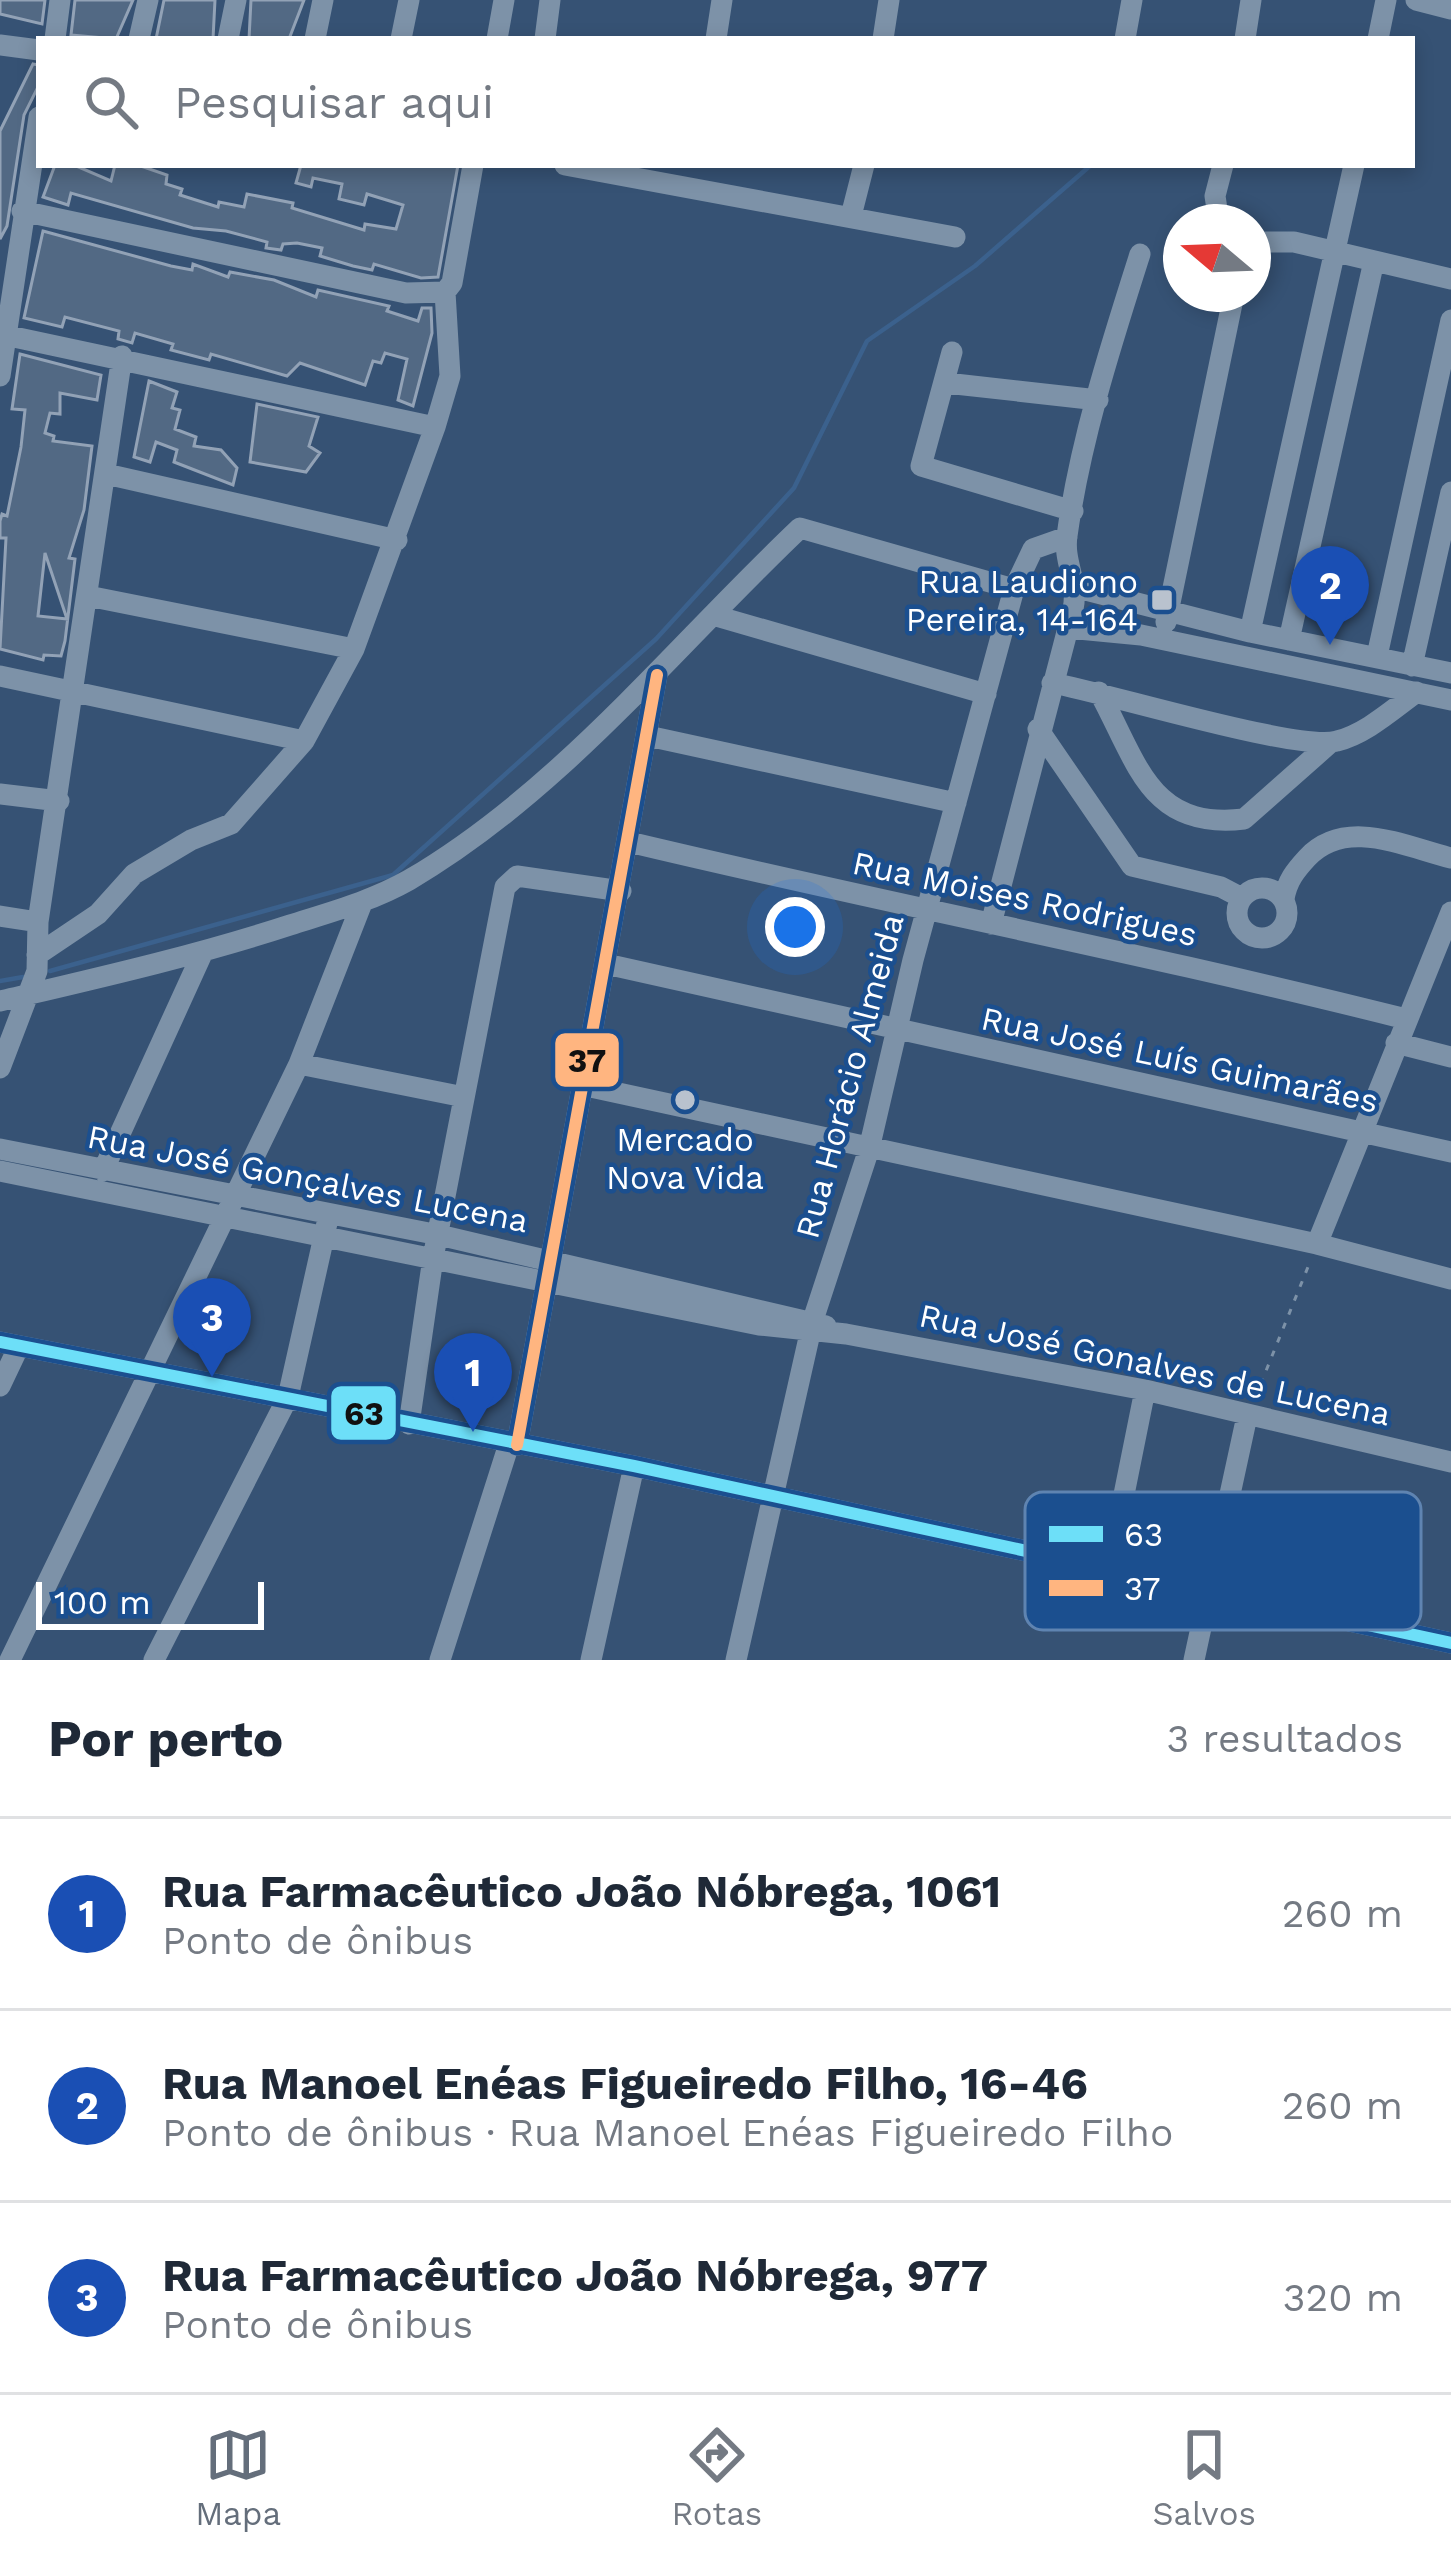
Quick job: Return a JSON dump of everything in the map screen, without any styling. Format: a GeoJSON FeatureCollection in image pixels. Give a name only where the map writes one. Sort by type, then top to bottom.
{"type":"FeatureCollection","features":[{"type":"Feature","properties":{"kind":"street"},"geometry":{"type":"LineString","coordinates":[[56,36],[60,0]]}},
{"type":"Feature","properties":{"kind":"street"},"geometry":{"type":"LineString","coordinates":[[140,36],[148,0]]}},
{"type":"Feature","properties":{"kind":"street"},"geometry":{"type":"LineString","coordinates":[[229,36],[236,0]]}},
{"type":"Feature","properties":{"kind":"street"},"geometry":{"type":"LineString","coordinates":[[316,36],[323,0]]}},
{"type":"Feature","properties":{"kind":"street"},"geometry":{"type":"LineString","coordinates":[[402,36],[409,0]]}},
{"type":"Feature","properties":{"kind":"street"},"geometry":{"type":"LineString","coordinates":[[498,36],[504,0]]}},
{"type":"Feature","properties":{"kind":"street"},"geometry":{"type":"LineString","coordinates":[[545,36],[550,0]]}},
{"type":"Feature","properties":{"kind":"street"},"geometry":{"type":"LineString","coordinates":[[716,36],[722,0]]}},
{"type":"Feature","properties":{"kind":"street"},"geometry":{"type":"LineString","coordinates":[[883,36],[889,0]]}},
{"type":"Feature","properties":{"kind":"street"},"geometry":{"type":"LineString","coordinates":[[1126,36],[1132,0]]}},
{"type":"Feature","properties":{"kind":"street"},"geometry":{"type":"LineString","coordinates":[[1245,36],[1251,0]]}},
{"type":"Feature","properties":{"kind":"street"},"geometry":{"type":"LineString","coordinates":[[1379,36],[1385,0]]}},
{"type":"Feature","properties":{"kind":"street"},"geometry":{"type":"LineString","coordinates":[[1416,0],[1451,9]]}},
{"type":"Feature","properties":{"kind":"street"},"geometry":{"type":"LineString","coordinates":[[0,69],[6,46],[36,50]]}},
{"type":"Feature","properties":{"kind":"street"},"geometry":{"type":"LineString","coordinates":[[0,376],[36,134]]}},
{"type":"Feature","properties":{"kind":"street"},"geometry":{"type":"LineString","coordinates":[[37,955],[98,914],[134,874],[190,840],[231,824],[304,741],[354,649],[436,427],[450,376],[445,292],[452,283],[472,168]]}},
{"type":"Feature","properties":{"kind":"street"},"geometry":{"type":"LineString","coordinates":[[601,168],[697,176],[955,237]]}},
{"type":"Feature","properties":{"kind":"street"},"geometry":{"type":"LineString","coordinates":[[851,216],[863,168]]}},
{"type":"Feature","properties":{"kind":"street"},"geometry":{"type":"LineString","coordinates":[[1217,204],[1222,168]]}},
{"type":"Feature","properties":{"kind":"street"},"geometry":{"type":"LineString","coordinates":[[1250,632],[1353,168]]}},
{"type":"Feature","properties":{"kind":"street"},"geometry":{"type":"LineString","coordinates":[[22,211],[406,293],[445,292]]}},
{"type":"Feature","properties":{"kind":"street"},"geometry":{"type":"LineString","coordinates":[[1271,240],[1451,279]]}},
{"type":"Feature","properties":{"kind":"street"},"geometry":{"type":"LineString","coordinates":[[991,924],[1078,588],[1066,537],[1098,400],[1140,254]]}},
{"type":"Feature","properties":{"kind":"street"},"geometry":{"type":"LineString","coordinates":[[1289,640],[1374,261]]}},
{"type":"Feature","properties":{"kind":"street"},"geometry":{"type":"LineString","coordinates":[[1163,640],[1230,312]]}},
{"type":"Feature","properties":{"kind":"street"},"geometry":{"type":"LineString","coordinates":[[1376,656],[1451,320]]}},
{"type":"Feature","properties":{"kind":"street"},"geometry":{"type":"LineString","coordinates":[[3,334],[436,427]]}},
{"type":"Feature","properties":{"kind":"street"},"geometry":{"type":"LineString","coordinates":[[952,352],[921,466],[1073,511]]}},
{"type":"Feature","properties":{"kind":"street"},"geometry":{"type":"LineString","coordinates":[[0,1068],[32,994],[38,922],[122,356]]}},
{"type":"Feature","properties":{"kind":"street"},"geometry":{"type":"LineString","coordinates":[[946,383],[1098,400]]}},
{"type":"Feature","properties":{"kind":"street"},"geometry":{"type":"LineString","coordinates":[[106,474],[397,540]]}},
{"type":"Feature","properties":{"kind":"street"},"geometry":{"type":"LineString","coordinates":[[1412,666],[1451,492]]}},
{"type":"Feature","properties":{"kind":"street"},"geometry":{"type":"LineString","coordinates":[[0,1001],[202,953],[362,903],[455,850],[657,675],[800,528],[1015,589]]}},
{"type":"Feature","properties":{"kind":"street","name":"Rua Horácio Almeida"},"geometry":{"type":"LineString","coordinates":[[736,1660],[812,1327],[869,1149],[895,1031],[1015,589],[1033,549],[1066,537]]}},
{"type":"Feature","properties":{"kind":"street"},"geometry":{"type":"LineString","coordinates":[[1078,588],[1115,593],[1250,632],[1451,673]]}},
{"type":"Feature","properties":{"kind":"street"},"geometry":{"type":"LineString","coordinates":[[88,596],[354,649]]}},
{"type":"Feature","properties":{"kind":"street"},"geometry":{"type":"LineString","coordinates":[[716,616],[986,694]]}},
{"type":"Feature","properties":{"kind":"street"},"geometry":{"type":"LineString","coordinates":[[1068,628],[1163,640],[1451,700]]}},
{"type":"Feature","properties":{"kind":"street"},"geometry":{"type":"LineString","coordinates":[[440,1660],[513,1445],[586,1087],[657,675]]}},
{"type":"Feature","properties":{"kind":"street"},"geometry":{"type":"LineString","coordinates":[[0,676],[304,741]]}},
{"type":"Feature","properties":{"kind":"street"},"geometry":{"type":"LineString","coordinates":[[1052,683],[1273,736],[1330,743]]}},
{"type":"Feature","properties":{"kind":"street"},"geometry":{"type":"LineString","coordinates":[[1100,692],[1162,802],[1192,820],[1244,819],[1330,743],[1367,726],[1417,692]]}},
{"type":"Feature","properties":{"kind":"street"},"geometry":{"type":"LineString","coordinates":[[1038,729],[1132,866],[1221,887],[1241,898]]}},
{"type":"Feature","properties":{"kind":"street"},"geometry":{"type":"LineString","coordinates":[[648,736],[956,803]]}},
{"type":"Feature","properties":{"kind":"street"},"geometry":{"type":"LineString","coordinates":[[0,794],[59,801]]}},
{"type":"Feature","properties":{"kind":"street"},"geometry":{"type":"LineString","coordinates":[[1257,938],[1283,927],[1284,899],[1300,866],[1337,836],[1366,837],[1451,858]]}},
{"type":"Feature","properties":{"kind":"street","name":"Rua Moises Rodrigues"},"geometry":{"type":"LineString","coordinates":[[629,842],[926,913],[1246,978],[1406,1019]]}},
{"type":"Feature","properties":{"kind":"street"},"geometry":{"type":"LineString","coordinates":[[409,1424],[433,1258],[509,880],[534,876],[621,891]]}},
{"type":"Feature","properties":{"kind":"street"},"geometry":{"type":"LineString","coordinates":[[1241,898],[1258,888],[1284,899]]}},
{"type":"Feature","properties":{"kind":"street"},"geometry":{"type":"LineString","coordinates":[[1241,898],[1241,926],[1257,938]]}},
{"type":"Feature","properties":{"kind":"street"},"geometry":{"type":"LineString","coordinates":[[10,1660],[298,1064],[362,903]]}},
{"type":"Feature","properties":{"kind":"street"},"geometry":{"type":"LineString","coordinates":[[1317,1244],[1358,1132],[1451,912]]}},
{"type":"Feature","properties":{"kind":"street"},"geometry":{"type":"LineString","coordinates":[[0,916],[38,922]]}},
{"type":"Feature","properties":{"kind":"street"},"geometry":{"type":"LineString","coordinates":[[1246,978],[1257,938]]}},
{"type":"Feature","properties":{"kind":"street"},"geometry":{"type":"LineString","coordinates":[[103,1171],[202,953]]}},
{"type":"Feature","properties":{"kind":"street","name":"Rua José Luís Guimarães"},"geometry":{"type":"LineString","coordinates":[[606,964],[1451,1152]]}},
{"type":"Feature","properties":{"kind":"street"},"geometry":{"type":"LineString","coordinates":[[1396,1043],[1451,1057]]}},
{"type":"Feature","properties":{"kind":"street"},"geometry":{"type":"LineString","coordinates":[[298,1064],[464,1097]]}},
{"type":"Feature","properties":{"kind":"street"},"geometry":{"type":"LineString","coordinates":[[586,1087],[1317,1244],[1451,1279]]}},
{"type":"Feature","properties":{"kind":"street","name":"Rua José Gonçalves Lucena"},"geometry":{"type":"LineString","coordinates":[[0,1149],[230,1204],[324,1235],[433,1258],[551,1270]]}},
{"type":"Feature","properties":{"kind":"street","name":"Rua José Gonçalves Lucena"},"geometry":{"type":"LineString","coordinates":[[0,1172],[230,1204],[329,1212],[439,1234],[551,1270],[812,1327]]}},
{"type":"Feature","properties":{"kind":"street"},"geometry":{"type":"LineString","coordinates":[[180,1660],[157,1653],[288,1396],[329,1212]]}},
{"type":"Feature","properties":{"kind":"street","name":"Rua José Gonalves de Lucena"},"geometry":{"type":"LineString","coordinates":[[812,1327],[1145,1390],[1451,1462]]}},
{"type":"Feature","properties":{"kind":"street"},"geometry":{"type":"LineString","coordinates":[[0,1386],[9,1344],[634,1466],[1025,1551]]}},
{"type":"Feature","properties":{"kind":"street"},"geometry":{"type":"LineString","coordinates":[[1124,1492],[1145,1390]]}},
{"type":"Feature","properties":{"kind":"street"},"geometry":{"type":"LineString","coordinates":[[1230,1492],[1247,1416]]}},
{"type":"Feature","properties":{"kind":"street"},"geometry":{"type":"LineString","coordinates":[[591,1660],[634,1466]]}},
{"type":"Feature","properties":{"kind":"street"},"geometry":{"type":"LineString","coordinates":[[1194,1660],[1200,1630]]}},
{"type":"Feature","properties":{"kind":"street"},"geometry":{"type":"LineString","coordinates":[[1392,1630],[1451,1643]]}},
{"type":"Feature","properties":{"kind":"path"},"geometry":{"type":"LineString","coordinates":[[1247,1416],[1317,1244]]}},
{"type":"Feature","properties":{"kind":"building"},"geometry":{"type":"Polygon","coordinates":[[[0,0],[45,0],[42,24],[0,14],[0,0]]]}},
{"type":"Feature","properties":{"kind":"building"},"geometry":{"type":"Polygon","coordinates":[[[75,0],[133,0],[117,36],[71,35],[75,0]]]}},
{"type":"Feature","properties":{"kind":"building"},"geometry":{"type":"Polygon","coordinates":[[[164,0],[215,0],[213,36],[157,36],[164,0]]]}},
{"type":"Feature","properties":{"kind":"building"},"geometry":{"type":"Polygon","coordinates":[[[251,0],[304,0],[290,36],[249,36],[251,0]]]}},
{"type":"Feature","properties":{"kind":"building"},"geometry":{"type":"Polygon","coordinates":[[[36,64],[36,91],[24,115],[7,226],[0,239],[0,131],[36,64]]]}},
{"type":"Feature","properties":{"kind":"building"},"geometry":{"type":"Polygon","coordinates":[[[54,168],[81,168],[111,181],[114,168],[147,168],[167,175],[166,184],[182,189],[180,195],[218,207],[219,202],[244,207],[247,194],[293,203],[292,208],[364,230],[365,224],[396,229],[403,205],[367,194],[364,205],[339,199],[342,184],[313,178],[311,187],[296,183],[300,168],[457,168],[438,277],[421,278],[374,264],[372,270],[353,266],[320,256],[322,248],[297,243],[283,244],[281,250],[266,248],[267,242],[193,228],[71,193],[68,205],[43,197],[54,168]]]}},
{"type":"Feature","properties":{"kind":"building"},"geometry":{"type":"Polygon","coordinates":[[[43,231],[171,266],[192,270],[193,264],[228,277],[230,272],[274,280],[316,297],[318,290],[389,306],[387,311],[418,321],[422,308],[431,308],[432,333],[413,406],[398,400],[407,359],[385,353],[381,363],[373,361],[365,385],[300,363],[287,376],[211,354],[209,360],[171,350],[173,344],[135,333],[132,343],[118,339],[119,331],[65,317],[62,327],[24,318],[43,231]]]}},
{"type":"Feature","properties":{"kind":"building"},"geometry":{"type":"Polygon","coordinates":[[[20,354],[101,375],[97,400],[60,393],[60,414],[50,413],[45,433],[54,436],[53,441],[92,446],[84,510],[69,558],[75,559],[65,641],[61,656],[44,655],[43,660],[0,649],[6,538],[0,538],[0,521],[2,514],[7,516],[25,410],[12,409],[20,354]],[[45,553],[38,616],[67,619],[45,553]]]}},
{"type":"Feature","properties":{"kind":"building"},"geometry":{"type":"Polygon","coordinates":[[[149,381],[177,392],[172,408],[180,410],[175,429],[196,437],[194,446],[221,450],[237,468],[233,485],[174,462],[177,450],[156,442],[150,462],[134,457],[149,381]]]}},
{"type":"Feature","properties":{"kind":"building"},"geometry":{"type":"Polygon","coordinates":[[[257,404],[318,417],[309,446],[320,453],[306,472],[250,462],[257,404]]]}},
{"type":"Feature","properties":{"kind":"waterway"},"geometry":{"type":"LineString","coordinates":[[50,971],[393,875],[656,639],[794,488],[867,341],[975,266],[1088,168]]}},
{"type":"Feature","properties":{"kind":"waterway"},"geometry":{"type":"LineString","coordinates":[[0,981],[23,977]]}},
{"type":"Feature","properties":{"kind":"transit line","name":"37"},"geometry":{"type":"LineString","coordinates":[[517,1445],[657,675]]}},
{"type":"Feature","properties":{"kind":"transit line","name":"63"},"geometry":{"type":"LineString","coordinates":[[0,1342],[634,1466],[1025,1551]]}},
{"type":"Feature","properties":{"kind":"transit line","name":"63"},"geometry":{"type":"LineString","coordinates":[[1391,1630],[1451,1643]]}},
{"type":"Feature","properties":{"kind":"place","name":"Rua Laudiono Pereira, 14-164"},"geometry":{"type":"Point","coordinates":[1162,600]}},
{"type":"Feature","properties":{"kind":"place","name":"Rua Manoel Enéas Figueiredo Filho, 16-46"},"geometry":{"type":"Point","coordinates":[1330,645]}},
{"type":"Feature","properties":{"kind":"place","name":"Mercado Nova Vida"},"geometry":{"type":"Point","coordinates":[685,1100]}},
{"type":"Feature","properties":{"kind":"place","name":"Rua Farmacêutico João Nóbrega, 977"},"geometry":{"type":"Point","coordinates":[212,1377]}},
{"type":"Feature","properties":{"kind":"place","name":"Rua Farmacêutico João Nóbrega, 1061"},"geometry":{"type":"Point","coordinates":[473,1432]}}]}
